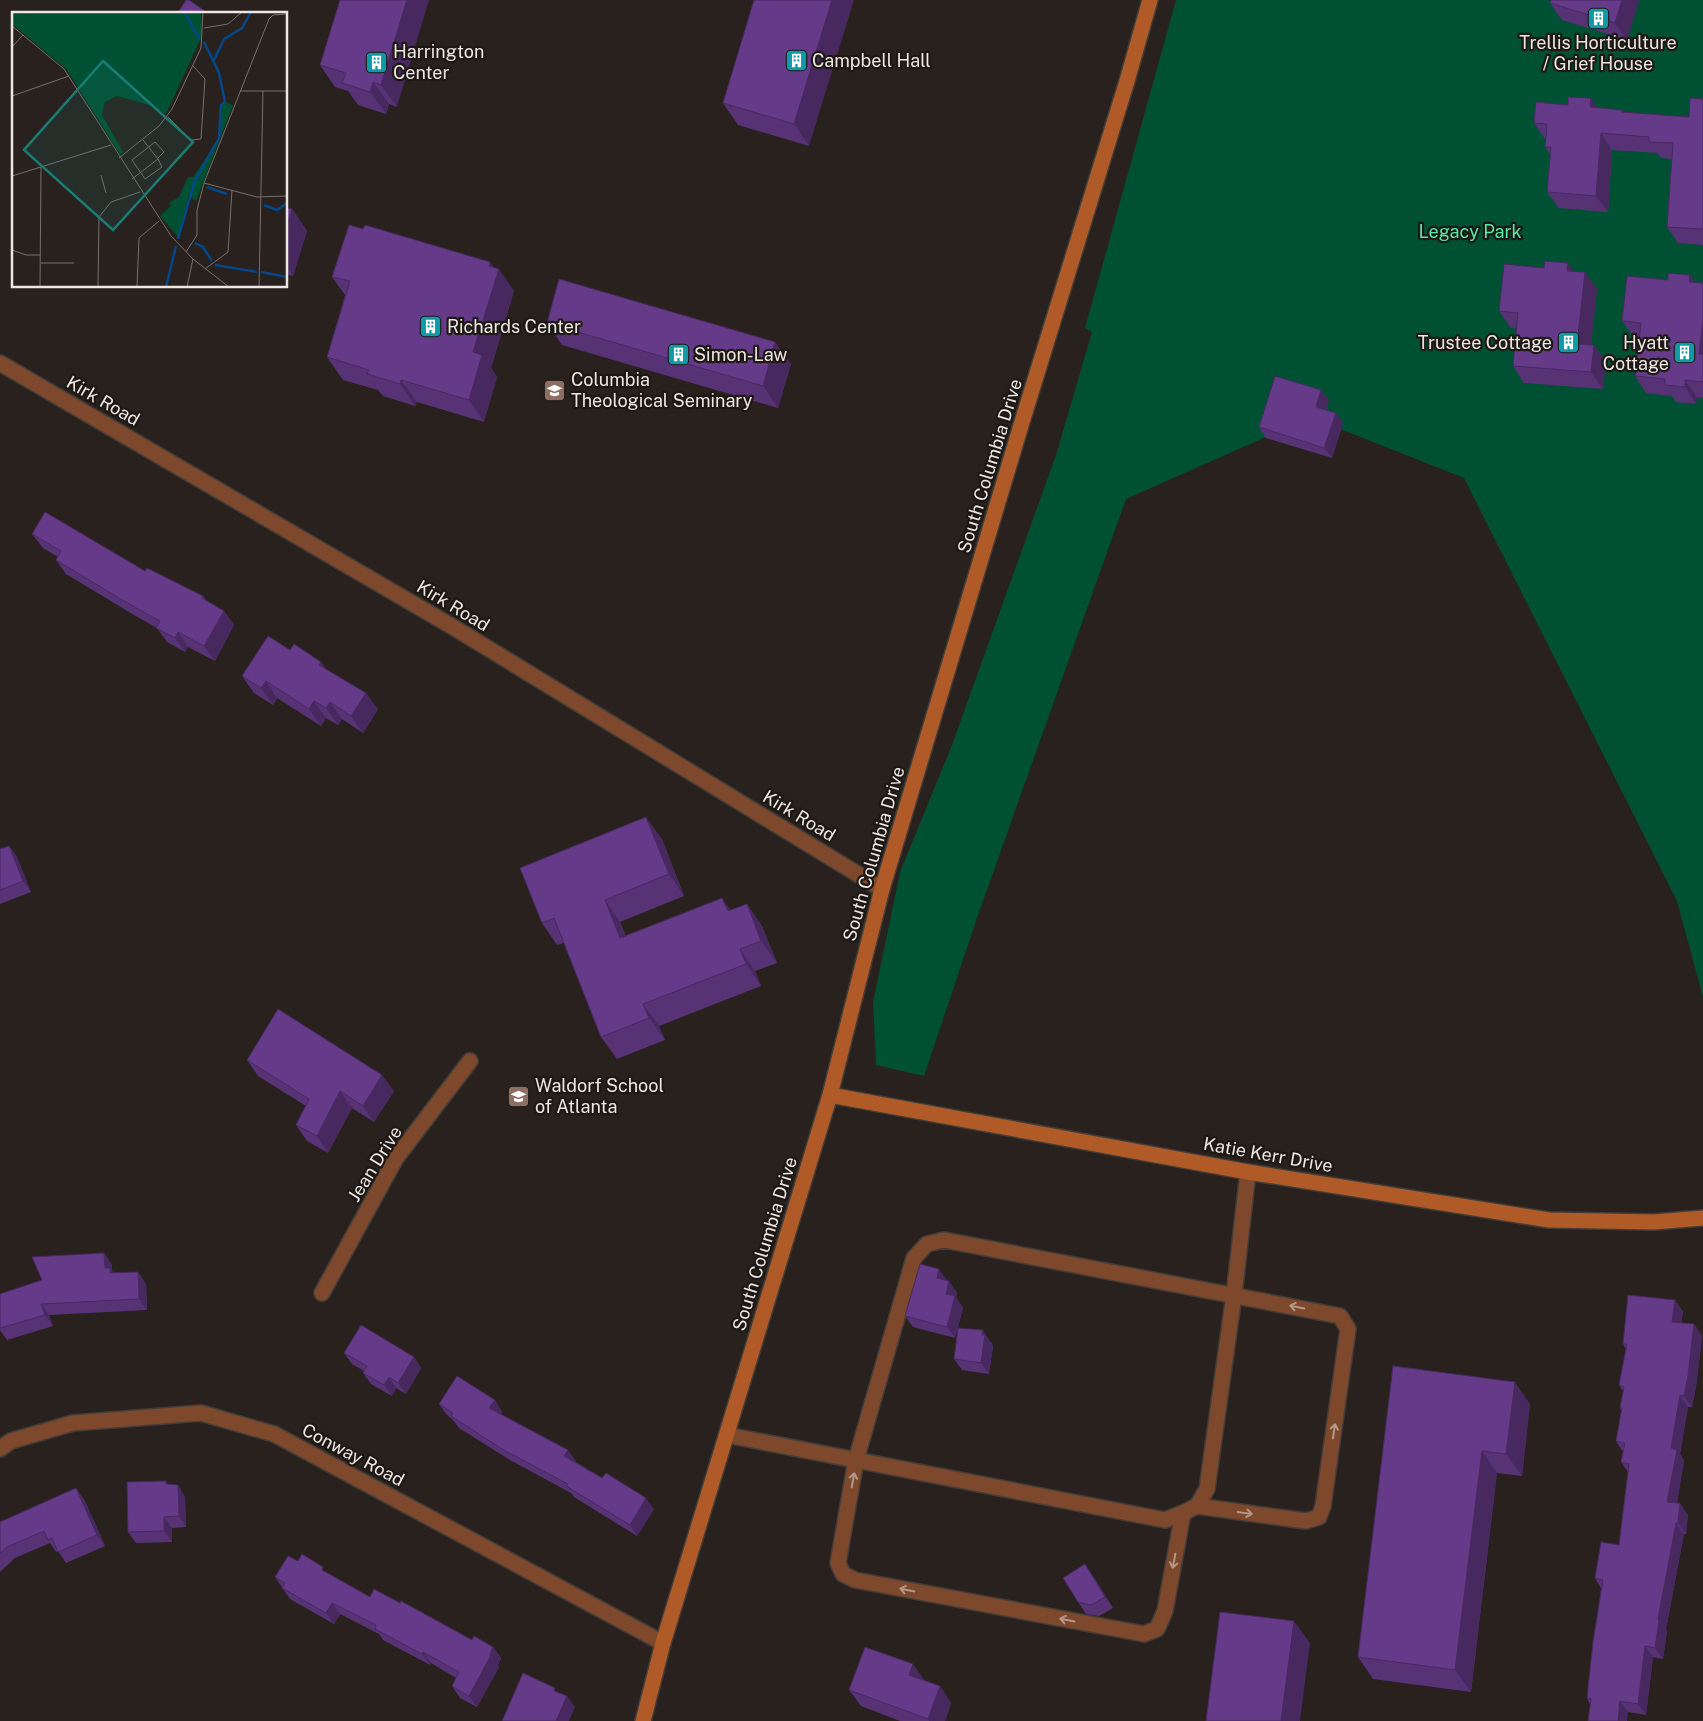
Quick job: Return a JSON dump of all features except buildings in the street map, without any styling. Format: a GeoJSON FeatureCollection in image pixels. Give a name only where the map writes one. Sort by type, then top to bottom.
{"type":"FeatureCollection","features":[{"type":"Feature","properties":{"kind":"main road","name":"South Columbia Drive"},"geometry":{"type":"LineString","coordinates":[[643,1721],[663,1643],[830,1095],[882,889],[1022,422],[1127,82],[1150,0]]}},
{"type":"Feature","properties":{"kind":"main road","name":"Katie Kerr Drive"},"geometry":{"type":"LineString","coordinates":[[830,1095],[1248,1172],[1549,1220],[1654,1222],[1703,1218]]}},
{"type":"Feature","properties":{"kind":"street","name":"Kirk Road"},"geometry":{"type":"LineString","coordinates":[[0,363],[453,627],[882,889]]}},
{"type":"Feature","properties":{"kind":"street","name":"Jean Drive"},"geometry":{"type":"LineString","coordinates":[[322,1293],[396,1158],[470,1061]]}},
{"type":"Feature","properties":{"kind":"street"},"geometry":{"type":"LineString","coordinates":[[727,1435],[856,1460],[1165,1520],[1190,1510],[1306,1521],[1319,1517],[1323,1506],[1348,1330],[1340,1316],[1234,1295],[944,1240],[927,1244],[914,1258],[856,1460],[838,1562],[843,1574],[855,1580],[1144,1634],[1157,1629],[1165,1610],[1190,1510],[1207,1489],[1234,1295],[1248,1172]]}},
{"type":"Feature","properties":{"kind":"street","name":"Conway Road"},"geometry":{"type":"LineString","coordinates":[[0,1448],[11,1441],[73,1423],[201,1413],[274,1434],[663,1643]]}},
{"type":"Feature","properties":{"kind":"green space","name":"Legacy Park"},"geometry":{"type":"Polygon","coordinates":[[[1176,0],[1703,0],[1703,997],[1677,901],[1464,478],[1277,404],[1266,437],[1126,499],[977,918],[924,1076],[876,1065],[873,1002],[900,872],[952,745],[1056,455],[1092,332],[1085,328],[1176,0]]]}},
{"type":"Feature","properties":{"kind":"place","name":"Trellis Horticulture / Grief House"},"geometry":{"type":"Point","coordinates":[1598,18]}},
{"type":"Feature","properties":{"kind":"place","name":"Campbell Hall"},"geometry":{"type":"Point","coordinates":[796,61]}},
{"type":"Feature","properties":{"kind":"place","name":"Harrington Center"},"geometry":{"type":"Point","coordinates":[377,62]}},
{"type":"Feature","properties":{"kind":"place","name":"Richards Center"},"geometry":{"type":"Point","coordinates":[431,327]}},
{"type":"Feature","properties":{"kind":"place","name":"Trustee Cottage"},"geometry":{"type":"Point","coordinates":[1568,343]}},
{"type":"Feature","properties":{"kind":"place","name":"Hyatt Cottage"},"geometry":{"type":"Point","coordinates":[1685,353]}},
{"type":"Feature","properties":{"kind":"place","name":"Simon-Law"},"geometry":{"type":"Point","coordinates":[678,355]}},
{"type":"Feature","properties":{"kind":"place","name":"Columbia Theological Seminary"},"geometry":{"type":"Point","coordinates":[555,390]}},
{"type":"Feature","properties":{"kind":"place","name":"Waldorf School of Atlanta"},"geometry":{"type":"Point","coordinates":[519,1096]}}]}
